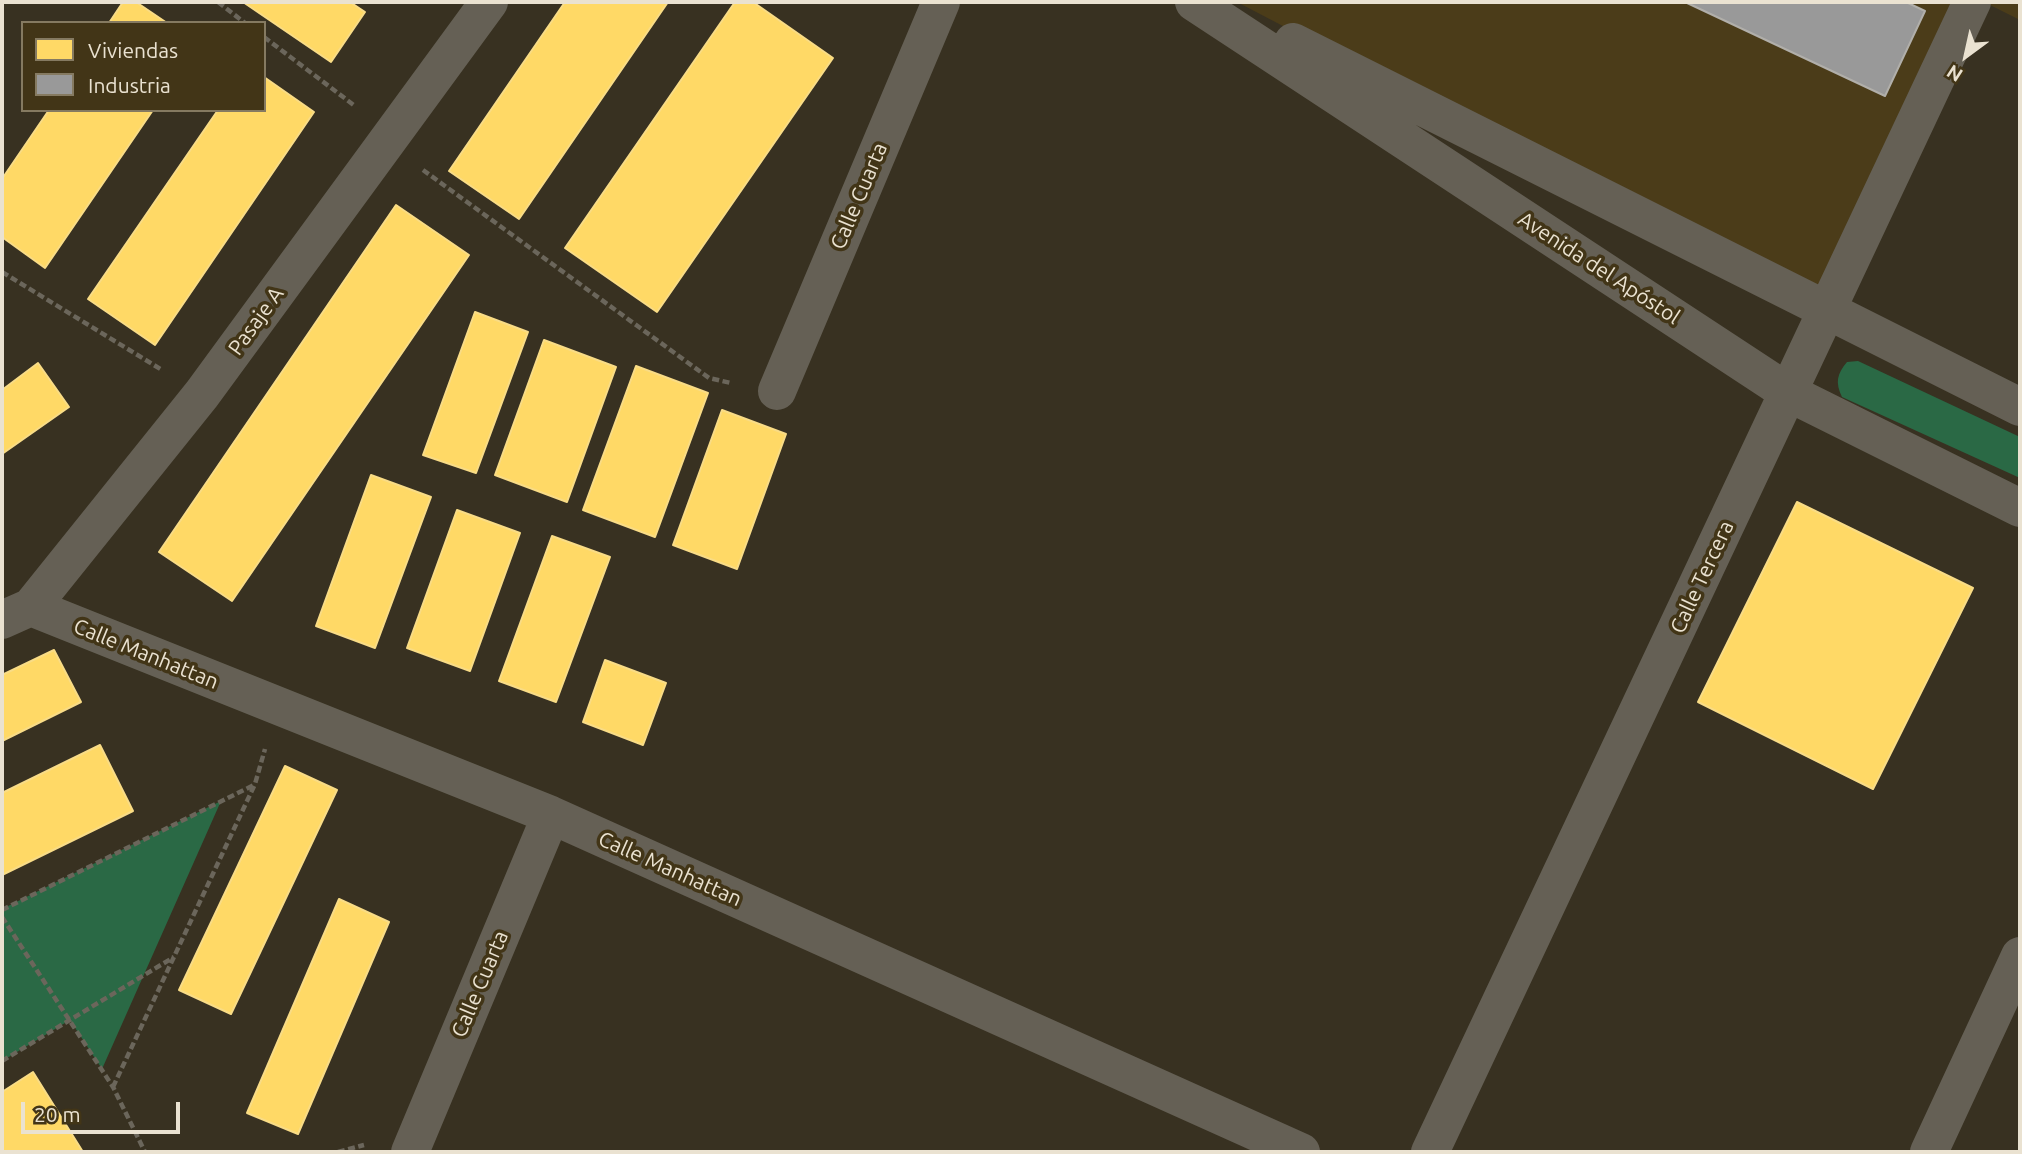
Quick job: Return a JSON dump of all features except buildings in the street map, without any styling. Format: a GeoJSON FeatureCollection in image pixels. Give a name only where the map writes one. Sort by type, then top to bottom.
{"type":"FeatureCollection","features":[{"type":"Feature","properties":{"kind":"street","name":"Pasaje A"},"geometry":{"type":"LineString","coordinates":[[16,614],[202,394],[489,2]]}},
{"type":"Feature","properties":{"kind":"street","name":"Calle Cuarta"},"geometry":{"type":"LineString","coordinates":[[777,391],[941,2]]}},
{"type":"Feature","properties":{"kind":"street","name":"Avenida del Apóstol"},"geometry":{"type":"LineString","coordinates":[[1194,2],[1789,393],[2020,508]]}},
{"type":"Feature","properties":{"kind":"street"},"geometry":{"type":"LineString","coordinates":[[1214,2],[2020,407]]}},
{"type":"Feature","properties":{"kind":"street","name":"Calle Tercera"},"geometry":{"type":"LineString","coordinates":[[1430,1152],[1972,2]]}},
{"type":"Feature","properties":{"kind":"street","name":"Calle Manhattan"},"geometry":{"type":"LineString","coordinates":[[16,614],[271,704],[551,816],[1300,1152]]}},
{"type":"Feature","properties":{"kind":"street","name":"Calle Cuarta"},"geometry":{"type":"LineString","coordinates":[[410,1152],[551,816]]}},
{"type":"Feature","properties":{"kind":"street"},"geometry":{"type":"LineString","coordinates":[[1929,1152],[2020,956]]}},
{"type":"Feature","properties":{"kind":"path"},"geometry":{"type":"LineString","coordinates":[[218,2],[242,21]]}},
{"type":"Feature","properties":{"kind":"path"},"geometry":{"type":"LineString","coordinates":[[266,39],[389,138],[709,379],[777,391]]}},
{"type":"Feature","properties":{"kind":"path"},"geometry":{"type":"LineString","coordinates":[[2,272],[202,394]]}},
{"type":"Feature","properties":{"kind":"path"},"geometry":{"type":"LineString","coordinates":[[114,1087],[255,784],[267,743],[271,704]]}},
{"type":"Feature","properties":{"kind":"path"},"geometry":{"type":"LineString","coordinates":[[2,909],[255,784]]}},
{"type":"Feature","properties":{"kind":"path"},"geometry":{"type":"LineString","coordinates":[[2,917],[114,1087],[145,1152]]}},
{"type":"Feature","properties":{"kind":"path"},"geometry":{"type":"LineString","coordinates":[[2,1061],[174,957]]}},
{"type":"Feature","properties":{"kind":"shaded area"},"geometry":{"type":"Polygon","coordinates":[[[1237,2],[1972,2],[1826,310],[1237,2]]]}},
{"type":"Feature","properties":{"kind":"shaded area"},"geometry":{"type":"Polygon","coordinates":[[[1984,2],[2020,2],[2020,20],[1984,2]]]}},
{"type":"Feature","properties":{"kind":"green space"},"geometry":{"type":"Polygon","coordinates":[[[1858,361],[2020,437],[2020,478],[1842,397],[1838,387],[1839,374],[1847,362],[1858,361]]]}},
{"type":"Feature","properties":{"kind":"green space"},"geometry":{"type":"Polygon","coordinates":[[[221,801],[102,1069],[70,1020],[2,1061],[2,909],[221,801]]]}}]}
